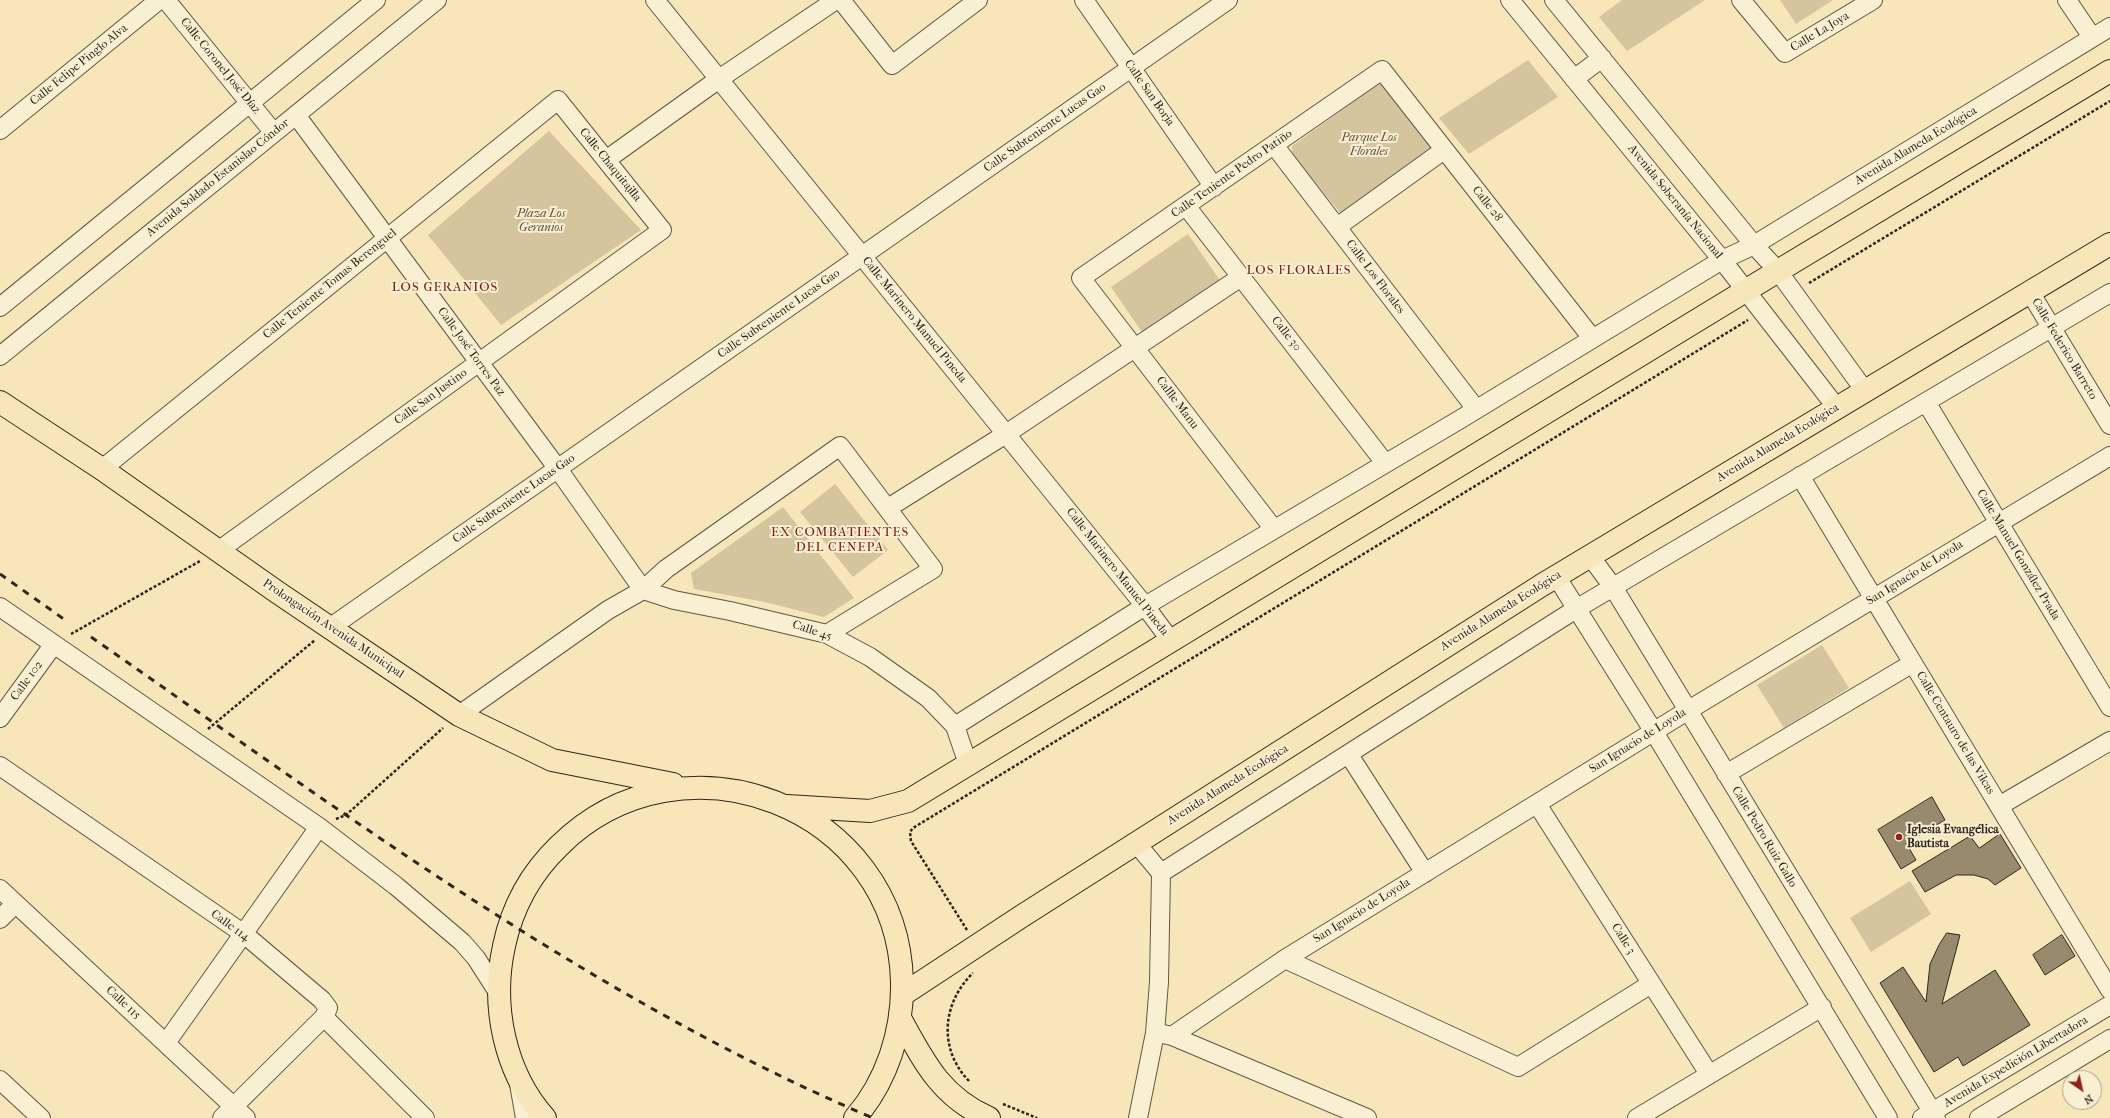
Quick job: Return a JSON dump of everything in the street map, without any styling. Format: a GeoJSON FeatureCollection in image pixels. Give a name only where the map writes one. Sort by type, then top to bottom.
{"type":"FeatureCollection","features":[{"type":"Feature","properties":{"kind":"main road"},"geometry":{"type":"LineString","coordinates":[[787,806],[870,811],[908,801],[1745,291],[2110,71]]}},
{"type":"Feature","properties":{"kind":"main road","name":"Avenida Alameda Ecológica"},"geometry":{"type":"LineString","coordinates":[[902,994],[1136,843],[1556,576],[2110,244]]}},
{"type":"Feature","properties":{"kind":"main road","name":"Prolongación Avenida Municipal"},"geometry":{"type":"LineString","coordinates":[[0,402],[102,469],[218,551],[459,715],[552,760],[650,781],[742,791],[787,806],[808,817],[844,846],[873,883],[890,918],[899,948],[902,994],[900,1018],[888,1063],[878,1084],[855,1118]]}},
{"type":"Feature","properties":{"kind":"main road","name":"Prolongación Avenida Municipal"},"geometry":{"type":"LineString","coordinates":[[545,1118],[528,1094],[517,1074],[502,1029],[499,994],[501,959],[513,914],[536,873],[550,854],[586,823],[627,801],[649,794],[696,787]]}},
{"type":"Feature","properties":{"kind":"main road"},"geometry":{"type":"LineString","coordinates":[[900,1018],[939,1082],[962,1105],[992,1109]]}},
{"type":"Feature","properties":{"kind":"street","name":"Calle Felipe Pinglo Alva"},"geometry":{"type":"LineString","coordinates":[[0,130],[159,0]]}},
{"type":"Feature","properties":{"kind":"street","name":"Calle Coronel José Díaz"},"geometry":{"type":"LineString","coordinates":[[166,0],[274,133]]}},
{"type":"Feature","properties":{"kind":"street"},"geometry":{"type":"LineString","coordinates":[[0,307],[376,0]]}},
{"type":"Feature","properties":{"kind":"street","name":"Avenida Soldado Estanislao Cóndor"},"geometry":{"type":"LineString","coordinates":[[0,356],[437,0]]}},
{"type":"Feature","properties":{"kind":"street","name":"Calle Marinero Manuel Pineda"},"geometry":{"type":"LineString","coordinates":[[655,0],[1145,606],[1171,641]]}},
{"type":"Feature","properties":{"kind":"street"},"geometry":{"type":"LineString","coordinates":[[606,160],[718,78],[836,0]]}},
{"type":"Feature","properties":{"kind":"street"},"geometry":{"type":"LineString","coordinates":[[841,0],[892,65],[978,0]]}},
{"type":"Feature","properties":{"kind":"street","name":"Calle San Borja"},"geometry":{"type":"LineString","coordinates":[[1084,0],[1214,187]]}},
{"type":"Feature","properties":{"kind":"street","name":"Calle Subteniente Lucas Gao"},"geometry":{"type":"LineString","coordinates":[[331,627],[1228,0]]}},
{"type":"Feature","properties":{"kind":"street","name":"Avenida Soberanía Nacional"},"geometry":{"type":"LineString","coordinates":[[1510,0],[1722,260],[1837,408]]}},
{"type":"Feature","properties":{"kind":"street"},"geometry":{"type":"LineString","coordinates":[[1554,0],[1754,245],[1778,271],[1866,391]]}},
{"type":"Feature","properties":{"kind":"street","name":"Calle La Joya"},"geometry":{"type":"LineString","coordinates":[[1741,0],[1785,53],[1873,0]]}},
{"type":"Feature","properties":{"kind":"street"},"geometry":{"type":"LineString","coordinates":[[2067,0],[2092,37]]}},
{"type":"Feature","properties":{"kind":"street","name":"Avenida Alameda Ecológica"},"geometry":{"type":"LineString","coordinates":[[955,726],[1145,606],[1273,528],[1476,409],[1722,260],[1754,245],[2110,26]]}},
{"type":"Feature","properties":{"kind":"street"},"geometry":{"type":"LineString","coordinates":[[1574,79],[1602,58]]}},
{"type":"Feature","properties":{"kind":"street","name":"Calle Teniente Pedro Patiño"},"geometry":{"type":"LineString","coordinates":[[1081,278],[1382,70]]}},
{"type":"Feature","properties":{"kind":"street","name":"Calle 28"},"geometry":{"type":"LineString","coordinates":[[1382,70],[1592,338]]}},
{"type":"Feature","properties":{"kind":"street","name":"Calle Chaquitajlla"},"geometry":{"type":"LineString","coordinates":[[558,100],[662,230]]}},
{"type":"Feature","properties":{"kind":"street","name":"Calle Teniente Tomas Berenguel"},"geometry":{"type":"LineString","coordinates":[[102,469],[558,100]]}},
{"type":"Feature","properties":{"kind":"street","name":"Calle José Torres Paz"},"geometry":{"type":"LineString","coordinates":[[296,115],[558,469],[643,590]]}},
{"type":"Feature","properties":{"kind":"street","name":"Calle Los Florales"},"geometry":{"type":"LineString","coordinates":[[1274,145],[1476,409]]}},
{"type":"Feature","properties":{"kind":"street"},"geometry":{"type":"LineString","coordinates":[[1337,227],[1444,150]]}},
{"type":"Feature","properties":{"kind":"street","name":"Calle 30"},"geometry":{"type":"LineString","coordinates":[[1186,206],[1385,463]]}},
{"type":"Feature","properties":{"kind":"street","name":"Calle San Justino"},"geometry":{"type":"LineString","coordinates":[[218,551],[662,230]]}},
{"type":"Feature","properties":{"kind":"street"},"geometry":{"type":"LineString","coordinates":[[888,508],[1006,434],[1241,277]]}},
{"type":"Feature","properties":{"kind":"street","name":"Callle Manu"},"geometry":{"type":"LineString","coordinates":[[1081,278],[1273,528]]}},
{"type":"Feature","properties":{"kind":"street","name":"Calle Federico Barreto"},"geometry":{"type":"LineString","coordinates":[[2030,292],[2110,426]]}},
{"type":"Feature","properties":{"kind":"street"},"geometry":{"type":"LineString","coordinates":[[1161,873],[1349,755],[1576,609],[2110,293]]}},
{"type":"Feature","properties":{"kind":"street","name":"Calle Manuel González Prada"},"geometry":{"type":"LineString","coordinates":[[1926,402],[2110,707]]}},
{"type":"Feature","properties":{"kind":"street"},"geometry":{"type":"LineString","coordinates":[[459,715],[608,610],[643,590],[666,569],[840,446],[933,569],[827,634]]}},
{"type":"Feature","properties":{"kind":"street","name":"San Ignacio de Loyola"},"geometry":{"type":"LineString","coordinates":[[1172,1036],[1285,959],[1687,711],[1874,599],[1998,522],[2110,456]]}},
{"type":"Feature","properties":{"kind":"street","name":"Calle Centauro de las Vilcas"},"geometry":{"type":"LineString","coordinates":[[1800,476],[2110,990]]}},
{"type":"Feature","properties":{"kind":"street","name":"Calle Pedro Ruiz Gallo"},"geometry":{"type":"LineString","coordinates":[[1590,556],[1613,587],[1930,1116]]}},
{"type":"Feature","properties":{"kind":"street"},"geometry":{"type":"LineString","coordinates":[[1556,576],[1654,732],[1888,1118]]}},
{"type":"Feature","properties":{"kind":"street","name":"Calle 45"},"geometry":{"type":"LineString","coordinates":[[643,590],[674,600],[730,610],[827,634],[870,657],[928,698],[955,726]]}},
{"type":"Feature","properties":{"kind":"street","name":"Prolongación Avenida Municipal"},"geometry":{"type":"LineString","coordinates":[[0,607],[319,827],[396,886],[450,930],[476,958],[499,994]]}},
{"type":"Feature","properties":{"kind":"street","name":"Calle 102"},"geometry":{"type":"LineString","coordinates":[[0,718],[54,644]]}},
{"type":"Feature","properties":{"kind":"street"},"geometry":{"type":"LineString","coordinates":[[1726,774],[1913,664]]}},
{"type":"Feature","properties":{"kind":"street"},"geometry":{"type":"LineString","coordinates":[[955,726],[968,764]]}},
{"type":"Feature","properties":{"kind":"street"},"geometry":{"type":"LineString","coordinates":[[1999,806],[2110,741]]}},
{"type":"Feature","properties":{"kind":"street"},"geometry":{"type":"LineString","coordinates":[[1349,755],[1425,873]]}},
{"type":"Feature","properties":{"kind":"street","name":"Calle 114"},"geometry":{"type":"LineString","coordinates":[[0,766],[244,934],[322,1000],[328,1008],[324,1018]]}},
{"type":"Feature","properties":{"kind":"street","name":"Calle 3"},"geometry":{"type":"LineString","coordinates":[[1537,804],[1709,1074]]}},
{"type":"Feature","properties":{"kind":"street"},"geometry":{"type":"LineString","coordinates":[[166,1043],[319,827]]}},
{"type":"Feature","properties":{"kind":"street"},"geometry":{"type":"LineString","coordinates":[[1136,843],[1161,873],[1159,982],[1155,1033],[1138,1118]]}},
{"type":"Feature","properties":{"kind":"street","name":"Calle 115"},"geometry":{"type":"LineString","coordinates":[[0,889],[166,1043],[234,1114]]}},
{"type":"Feature","properties":{"kind":"street"},"geometry":{"type":"LineString","coordinates":[[0,919],[15,904]]}},
{"type":"Feature","properties":{"kind":"street"},"geometry":{"type":"LineString","coordinates":[[1285,959],[1518,1067],[1651,984]]}},
{"type":"Feature","properties":{"kind":"street","name":"Avenida Expedición Libertadora"},"geometry":{"type":"LineString","coordinates":[[1930,1116],[2110,1005]]}},
{"type":"Feature","properties":{"kind":"street"},"geometry":{"type":"LineString","coordinates":[[1637,1118],[1822,1007]]}},
{"type":"Feature","properties":{"kind":"street"},"geometry":{"type":"LineString","coordinates":[[234,1114],[324,1018],[425,1118]]}},
{"type":"Feature","properties":{"kind":"street"},"geometry":{"type":"LineString","coordinates":[[1155,1033],[1172,1036],[1364,1117]]}},
{"type":"Feature","properties":{"kind":"street"},"geometry":{"type":"LineString","coordinates":[[1979,1118],[2110,1039]]}},
{"type":"Feature","properties":{"kind":"street"},"geometry":{"type":"LineString","coordinates":[[517,1074],[525,1118]]}},
{"type":"Feature","properties":{"kind":"street"},"geometry":{"type":"LineString","coordinates":[[0,1080],[41,1118]]}},
{"type":"Feature","properties":{"kind":"path"},"geometry":{"type":"LineString","coordinates":[[1794,292],[2110,101]]}},
{"type":"Feature","properties":{"kind":"path"},"geometry":{"type":"LineString","coordinates":[[972,1083],[956,1062],[950,1047],[948,1019],[952,1004],[963,984],[985,963],[911,842],[910,832],[913,828],[1762,312]]}},
{"type":"Feature","properties":{"kind":"path"},"geometry":{"type":"LineString","coordinates":[[54,644],[218,551]]}},
{"type":"Feature","properties":{"kind":"path"},"geometry":{"type":"LineString","coordinates":[[194,740],[331,627]]}},
{"type":"Feature","properties":{"kind":"path"},"geometry":{"type":"LineString","coordinates":[[319,827],[346,814],[459,715]]}},
{"type":"Feature","properties":{"kind":"path"},"geometry":{"type":"LineString","coordinates":[[992,1109],[1037,1118]]}},
{"type":"Feature","properties":{"kind":"green space"},"geometry":{"type":"Polygon","coordinates":[[[1622,0],[1705,0],[1627,51],[1599,17],[1622,0]]]}},
{"type":"Feature","properties":{"kind":"green space"},"geometry":{"type":"Polygon","coordinates":[[[1780,0],[1833,0],[1796,24],[1780,0]]]}},
{"type":"Feature","properties":{"kind":"green space"},"geometry":{"type":"Polygon","coordinates":[[[1528,60],[1558,97],[1469,154],[1439,118],[1528,60]]]}},
{"type":"Feature","properties":{"kind":"green space","name":"Parque Los Florales"},"geometry":{"type":"Polygon","coordinates":[[[1378,84],[1389,85],[1436,152],[1343,216],[1293,157],[1292,146],[1378,84]]]}},
{"type":"Feature","properties":{"kind":"green space","name":"Plaza Los Geranios"},"geometry":{"type":"Polygon","coordinates":[[[549,131],[641,230],[501,325],[428,235],[549,131]]]}},
{"type":"Feature","properties":{"kind":"green space"},"geometry":{"type":"Polygon","coordinates":[[[1188,234],[1221,282],[1144,335],[1111,287],[1188,234]]]}},
{"type":"Feature","properties":{"kind":"green space"},"geometry":{"type":"Polygon","coordinates":[[[835,484],[888,550],[853,577],[800,512],[835,484]]]}},
{"type":"Feature","properties":{"kind":"green space"},"geometry":{"type":"Polygon","coordinates":[[[783,507],[854,598],[824,617],[765,602],[694,589],[691,573],[783,507]]]}},
{"type":"Feature","properties":{"kind":"green space"},"geometry":{"type":"Polygon","coordinates":[[[1822,645],[1849,688],[1784,728],[1757,685],[1822,645]]]}},
{"type":"Feature","properties":{"kind":"green space"},"geometry":{"type":"Polygon","coordinates":[[[1910,881],[1931,914],[1871,952],[1850,918],[1910,881]]]}},
{"type":"Feature","properties":{"kind":"building","name":"Iglesia Evangélica Bautista"},"geometry":{"type":"Polygon","coordinates":[[[1932,797],[1945,820],[1906,843],[1916,860],[1901,869],[1878,830],[1932,797]]]}},
{"type":"Feature","properties":{"kind":"building"},"geometry":{"type":"Polygon","coordinates":[[[2000,834],[2021,868],[1995,885],[1988,879],[1974,875],[1956,875],[1925,892],[1912,871],[1970,836],[1979,848],[2000,834]]]}},
{"type":"Feature","properties":{"kind":"building"},"geometry":{"type":"Polygon","coordinates":[[[1947,933],[1960,935],[1942,1004],[1995,970],[2030,1025],[1963,1066],[1958,1057],[1934,1072],[1880,983],[1903,967],[1926,1002],[1930,964],[1939,945],[1947,933]]]}},
{"type":"Feature","properties":{"kind":"building"},"geometry":{"type":"Polygon","coordinates":[[[2062,935],[2075,956],[2045,975],[2033,955],[2062,935]]]}},
{"type":"Feature","properties":{"kind":"railway"},"geometry":{"type":"LineString","coordinates":[[0,574],[68,622]]}},
{"type":"Feature","properties":{"kind":"railway"},"geometry":{"type":"LineString","coordinates":[[91,637],[375,834],[470,898],[568,959],[667,1017],[768,1070],[873,1118]]}},
{"type":"Feature","properties":{"kind":"place","name":"Iglesia Evangélica Bautista"},"geometry":{"type":"Point","coordinates":[1899,837]}},
{"type":"Feature","properties":{"kind":"district","name":"LOS FLORALES"},"geometry":{"type":"Point","coordinates":[1299,271]}},
{"type":"Feature","properties":{"kind":"district","name":"LOS GERANIOS"},"geometry":{"type":"Point","coordinates":[445,288]}},
{"type":"Feature","properties":{"kind":"district","name":"EX COMBATIENTES DEL CENEPA"},"geometry":{"type":"Point","coordinates":[840,540]}}]}
